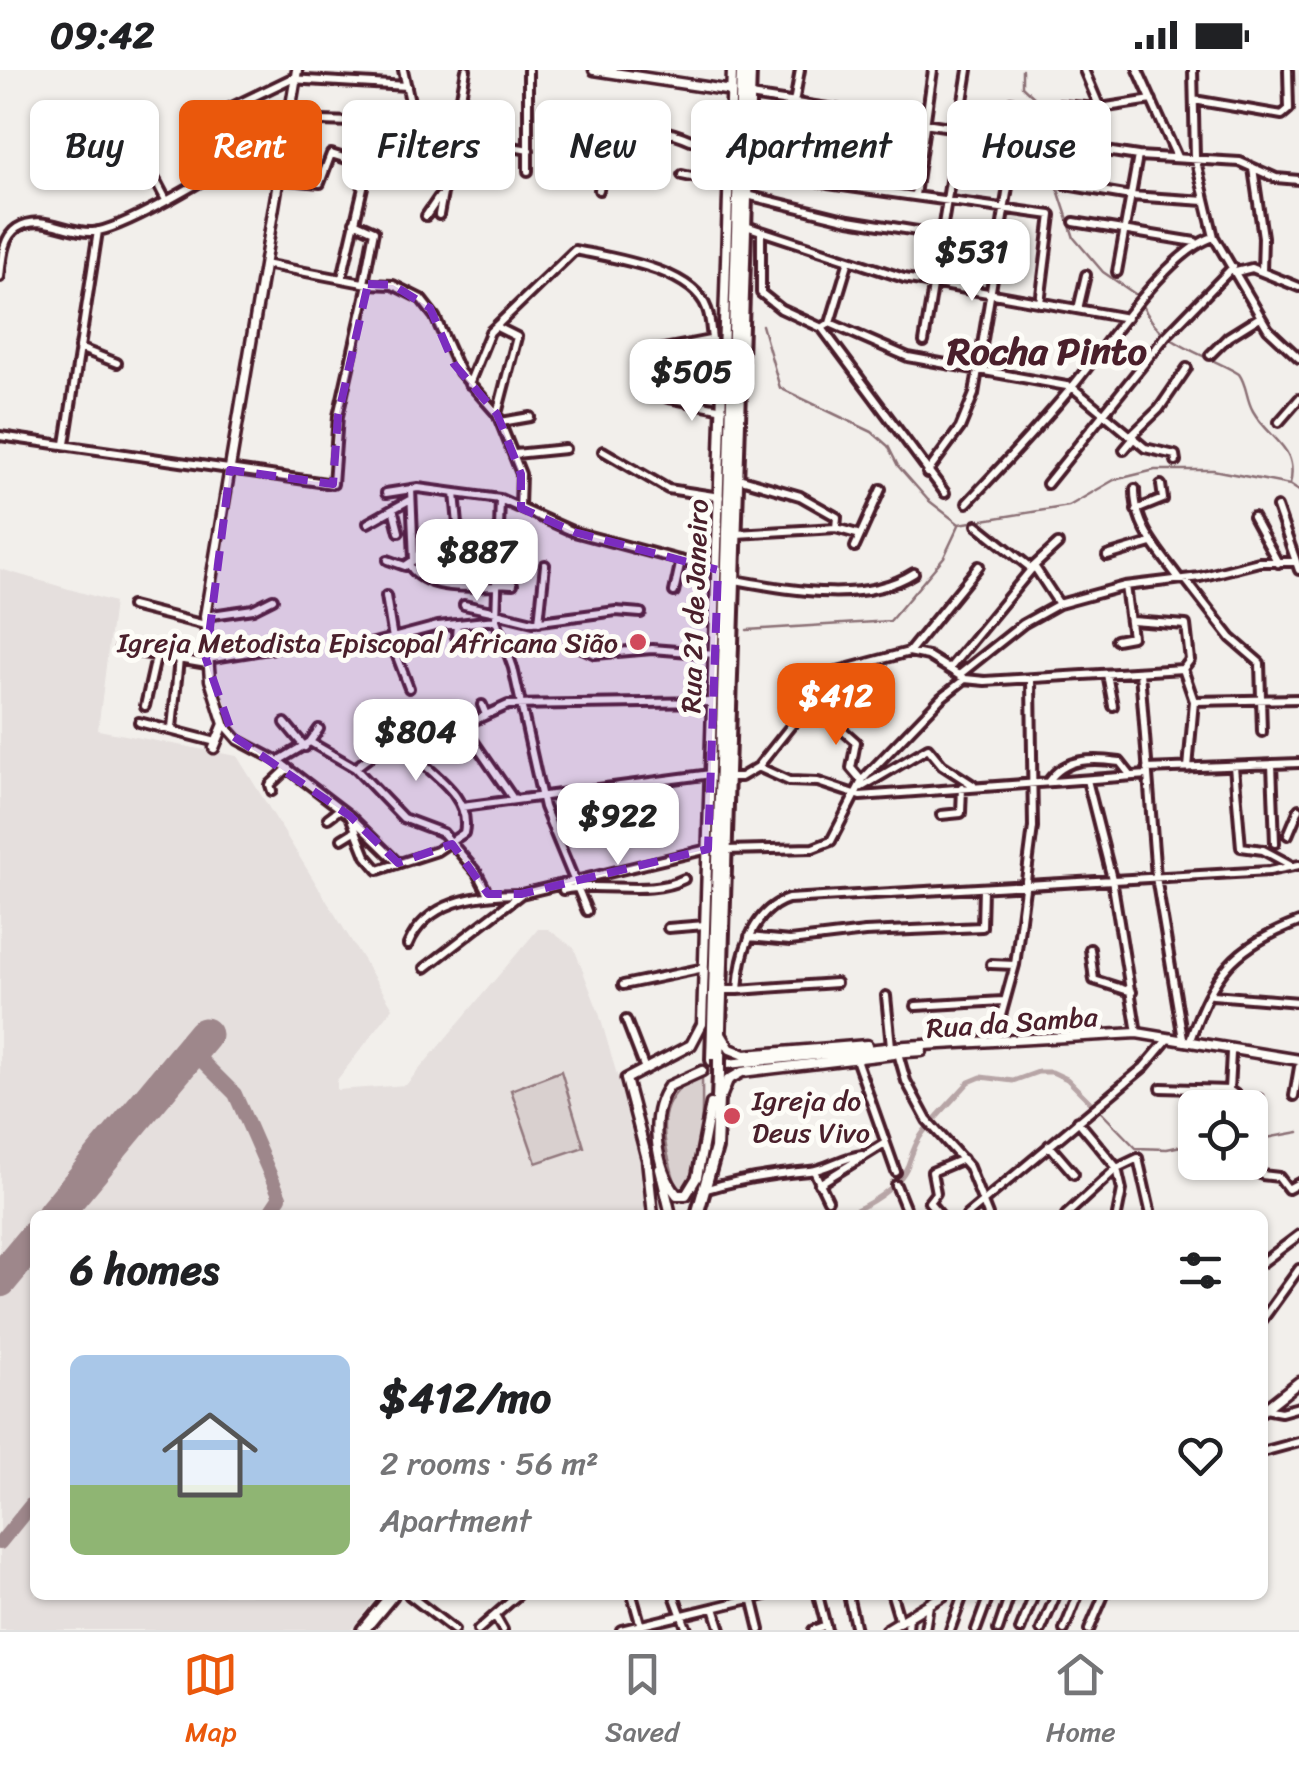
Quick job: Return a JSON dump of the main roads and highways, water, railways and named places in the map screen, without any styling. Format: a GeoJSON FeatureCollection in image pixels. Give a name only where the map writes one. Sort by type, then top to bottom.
{"type":"FeatureCollection","features":[{"type":"Feature","properties":{"kind":"main road","name":"Rua 21 de Janeiro"},"geometry":{"type":"LineString","coordinates":[[715,1067],[742,84],[746,70]]}},
{"type":"Feature","properties":{"kind":"main road","name":"Rua 21 de Janeiro"},"geometry":{"type":"LineString","coordinates":[[715,1067],[722,990],[748,195],[750,96],[746,70]]}},
{"type":"Feature","properties":{"kind":"main road"},"geometry":{"type":"LineString","coordinates":[[697,1210],[707,1190],[715,1067]]}},
{"type":"Feature","properties":{"kind":"main road"},"geometry":{"type":"LineString","coordinates":[[695,1210],[714,1109]]}},
{"type":"Feature","properties":{"kind":"main road"},"geometry":{"type":"LineString","coordinates":[[364,1630],[391,1600]]}},
{"type":"Feature","properties":{"kind":"main road"},"geometry":{"type":"LineString","coordinates":[[371,1630],[392,1600]]}},
{"type":"Feature","properties":{"kind":"waterway"},"geometry":{"type":"LineString","coordinates":[[1022,70],[1022,86],[1041,104],[1046,153],[1074,238],[1103,272],[1138,296]]}},
{"type":"Feature","properties":{"kind":"waterway"},"geometry":{"type":"LineString","coordinates":[[1142,303],[1149,317],[1170,338],[1239,374],[1253,411],[1287,452],[1292,472],[1290,485]]}},
{"type":"Feature","properties":{"kind":"waterway"},"geometry":{"type":"LineString","coordinates":[[762,325],[780,388],[872,432],[888,446],[898,466],[928,500],[959,524],[1069,506],[1114,480],[1155,470],[1213,470],[1290,485],[1299,491]]}},
{"type":"Feature","properties":{"kind":"waterway"},"geometry":{"type":"LineString","coordinates":[[747,630],[890,621],[944,557],[959,525]]}},
{"type":"Feature","properties":{"kind":"waterway"},"geometry":{"type":"LineString","coordinates":[[932,1122],[969,1082],[981,1077],[1013,1081],[1038,1072],[1052,1072],[1067,1079],[1093,1105]]}},
{"type":"Feature","properties":{"kind":"waterway"},"geometry":{"type":"LineString","coordinates":[[1096,1107],[1136,1148],[1178,1147]]}},
{"type":"Feature","properties":{"kind":"waterway"},"geometry":{"type":"LineString","coordinates":[[854,1210],[898,1181],[919,1138],[931,1123]]}},
{"type":"Feature","properties":{"kind":"waterway"},"geometry":{"type":"LineString","coordinates":[[1268,1138],[1299,1132]]}},
{"type":"Feature","properties":{"kind":"tunnel"},"geometry":{"type":"LineString","coordinates":[[701,1067],[723,1065]]}},
{"type":"Feature","properties":{"kind":"place","name":"Igreja Metodista Episcopal Africana Sião"},"geometry":{"type":"Point","coordinates":[638,642]}},
{"type":"Feature","properties":{"kind":"place","name":"Igreja do Deus Vivo"},"geometry":{"type":"Point","coordinates":[732,1116]}},
{"type":"Feature","properties":{"kind":"district","name":"Rocha Pinto"},"geometry":{"type":"Point","coordinates":[1047,351]}}]}
